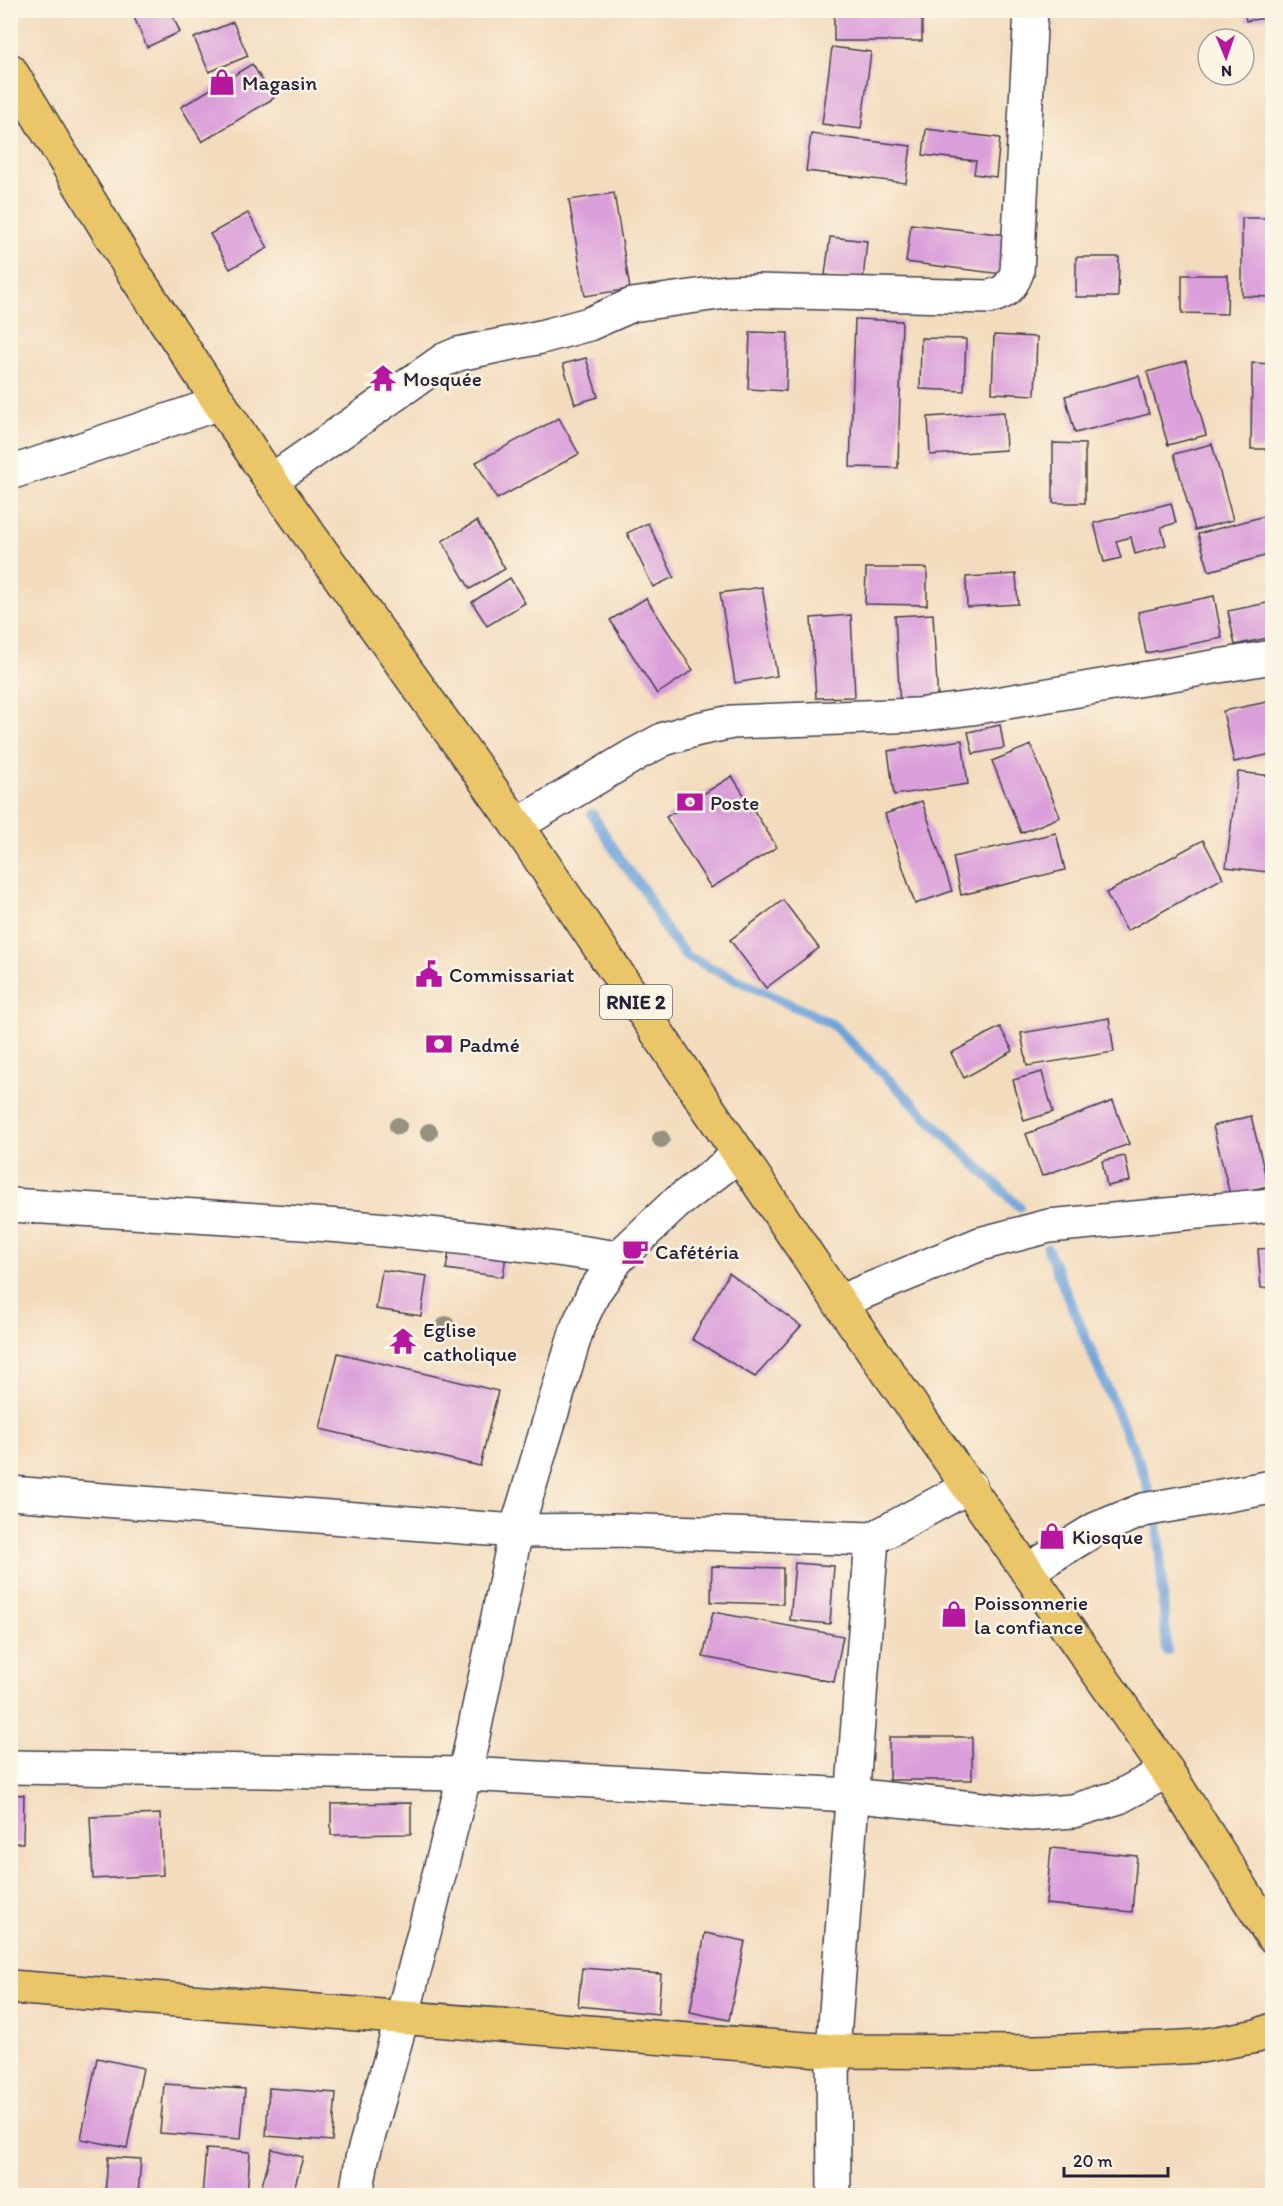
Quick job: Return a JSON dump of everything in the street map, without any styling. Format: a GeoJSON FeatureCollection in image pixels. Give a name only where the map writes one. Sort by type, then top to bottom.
{"type":"FeatureCollection","features":[{"type":"Feature","properties":{"kind":"main road","name":"RNIE 2"},"geometry":{"type":"LineString","coordinates":[[10,70],[131,269],[271,481],[517,825],[839,1302],[1167,1772],[1271,1931]]}},
{"type":"Feature","properties":{"kind":"main road"},"geometry":{"type":"LineString","coordinates":[[10,1987],[833,2051],[1035,2052],[1162,2048],[1201,2046],[1257,2036],[1272,2030]]}},
{"type":"Feature","properties":{"kind":"street"},"geometry":{"type":"LineString","coordinates":[[271,481],[444,360],[458,354],[541,337],[589,324],[632,305],[726,292],[756,291],[989,297],[1004,294],[1012,285],[1017,272],[1030,10]]}},
{"type":"Feature","properties":{"kind":"street"},"geometry":{"type":"LineString","coordinates":[[10,472],[220,403]]}},
{"type":"Feature","properties":{"kind":"street"},"geometry":{"type":"LineString","coordinates":[[517,825],[664,739],[698,729],[732,722],[917,715],[972,708],[1272,657]]}},
{"type":"Feature","properties":{"kind":"street"},"geometry":{"type":"LineString","coordinates":[[356,2196],[362,2159],[402,2018],[465,1774],[516,1531],[578,1326],[594,1292],[618,1258],[675,1204],[739,1155]]}},
{"type":"Feature","properties":{"kind":"street"},"geometry":{"type":"LineString","coordinates":[[10,1205],[344,1225],[551,1247],[618,1258]]}},
{"type":"Feature","properties":{"kind":"street"},"geometry":{"type":"LineString","coordinates":[[839,1302],[980,1244],[1049,1226],[1272,1205]]}},
{"type":"Feature","properties":{"kind":"street"},"geometry":{"type":"LineString","coordinates":[[10,1493],[516,1531],[615,1530],[872,1539],[969,1486]]}},
{"type":"Feature","properties":{"kind":"street"},"geometry":{"type":"LineString","coordinates":[[1027,1571],[1096,1529],[1143,1510],[1272,1487]]}},
{"type":"Feature","properties":{"kind":"street"},"geometry":{"type":"LineString","coordinates":[[834,2196],[833,2051],[850,1795],[872,1539]]}},
{"type":"Feature","properties":{"kind":"street"},"geometry":{"type":"LineString","coordinates":[[10,1767],[465,1774],[850,1795],[1030,1814],[1073,1811],[1119,1797],[1167,1772]]}},
{"type":"Feature","properties":{"kind":"building"},"geometry":{"type":"Polygon","coordinates":[[[131,10],[170,10],[180,32],[147,47],[131,10]]]}},
{"type":"Feature","properties":{"kind":"building"},"geometry":{"type":"Polygon","coordinates":[[[834,10],[922,10],[922,41],[834,41],[834,10]]]}},
{"type":"Feature","properties":{"kind":"building"},"geometry":{"type":"Polygon","coordinates":[[[1244,10],[1272,10],[1272,17],[1246,21],[1244,10]]]}},
{"type":"Feature","properties":{"kind":"building"},"geometry":{"type":"Polygon","coordinates":[[[233,22],[248,56],[209,72],[194,38],[233,22]]]}},
{"type":"Feature","properties":{"kind":"building"},"geometry":{"type":"Polygon","coordinates":[[[832,47],[871,52],[861,129],[822,124],[832,47]]]}},
{"type":"Feature","properties":{"kind":"building"},"geometry":{"type":"Polygon","coordinates":[[[252,64],[274,98],[202,142],[181,107],[252,64]]]}},
{"type":"Feature","properties":{"kind":"building"},"geometry":{"type":"Polygon","coordinates":[[[926,129],[1000,138],[996,177],[974,174],[976,161],[923,155],[926,129]]]}},
{"type":"Feature","properties":{"kind":"building"},"geometry":{"type":"Polygon","coordinates":[[[811,134],[911,146],[906,183],[806,171],[811,134]]]}},
{"type":"Feature","properties":{"kind":"building"},"geometry":{"type":"Polygon","coordinates":[[[614,193],[630,289],[585,296],[569,200],[614,193]]]}},
{"type":"Feature","properties":{"kind":"building"},"geometry":{"type":"Polygon","coordinates":[[[248,213],[268,248],[230,269],[210,234],[248,213]]]}},
{"type":"Feature","properties":{"kind":"building"},"geometry":{"type":"Polygon","coordinates":[[[1242,218],[1272,218],[1272,297],[1242,296],[1242,218]]]}},
{"type":"Feature","properties":{"kind":"building"},"geometry":{"type":"Polygon","coordinates":[[[911,224],[1007,235],[1002,274],[906,262],[911,224]]]}},
{"type":"Feature","properties":{"kind":"building"},"geometry":{"type":"Polygon","coordinates":[[[830,237],[867,241],[863,280],[825,275],[830,237]]]}},
{"type":"Feature","properties":{"kind":"building"},"geometry":{"type":"Polygon","coordinates":[[[1076,257],[1119,257],[1118,297],[1076,297],[1076,257]]]}},
{"type":"Feature","properties":{"kind":"building"},"geometry":{"type":"Polygon","coordinates":[[[1182,275],[1228,275],[1227,314],[1182,313],[1182,275]]]}},
{"type":"Feature","properties":{"kind":"building"},"geometry":{"type":"Polygon","coordinates":[[[855,319],[902,321],[898,468],[850,467],[855,319]]]}},
{"type":"Feature","properties":{"kind":"building"},"geometry":{"type":"Polygon","coordinates":[[[750,332],[788,333],[786,391],[748,389],[750,332]]]}},
{"type":"Feature","properties":{"kind":"building"},"geometry":{"type":"Polygon","coordinates":[[[994,335],[1037,337],[1035,395],[992,393],[994,335]]]}},
{"type":"Feature","properties":{"kind":"building"},"geometry":{"type":"Polygon","coordinates":[[[921,338],[966,339],[964,391],[920,389],[921,338]]]}},
{"type":"Feature","properties":{"kind":"building"},"geometry":{"type":"Polygon","coordinates":[[[586,358],[598,397],[575,404],[563,364],[586,358]]]}},
{"type":"Feature","properties":{"kind":"building"},"geometry":{"type":"Polygon","coordinates":[[[1186,361],[1206,435],[1168,445],[1147,372],[1186,361]]]}},
{"type":"Feature","properties":{"kind":"building"},"geometry":{"type":"Polygon","coordinates":[[[1252,363],[1272,364],[1272,449],[1251,449],[1252,363]]]}},
{"type":"Feature","properties":{"kind":"building"},"geometry":{"type":"Polygon","coordinates":[[[1139,376],[1149,414],[1075,433],[1065,396],[1139,376]]]}},
{"type":"Feature","properties":{"kind":"building"},"geometry":{"type":"Polygon","coordinates":[[[1004,412],[1006,450],[930,455],[928,417],[1004,412]]]}},
{"type":"Feature","properties":{"kind":"building"},"geometry":{"type":"Polygon","coordinates":[[[559,418],[579,454],[497,499],[476,462],[559,418]]]}},
{"type":"Feature","properties":{"kind":"building"},"geometry":{"type":"Polygon","coordinates":[[[1053,443],[1085,444],[1085,503],[1053,503],[1053,443]]]}},
{"type":"Feature","properties":{"kind":"building"},"geometry":{"type":"Polygon","coordinates":[[[1212,444],[1233,520],[1195,530],[1174,454],[1212,444]]]}},
{"type":"Feature","properties":{"kind":"building"},"geometry":{"type":"Polygon","coordinates":[[[1171,503],[1176,523],[1161,527],[1166,545],[1135,554],[1131,537],[1116,541],[1121,558],[1104,562],[1094,523],[1171,503]]]}},
{"type":"Feature","properties":{"kind":"building"},"geometry":{"type":"Polygon","coordinates":[[[1272,514],[1272,554],[1209,571],[1198,534],[1272,514]]]}},
{"type":"Feature","properties":{"kind":"building"},"geometry":{"type":"Polygon","coordinates":[[[477,521],[505,569],[470,589],[442,541],[477,521]]]}},
{"type":"Feature","properties":{"kind":"building"},"geometry":{"type":"Polygon","coordinates":[[[648,523],[674,577],[653,587],[627,533],[648,523]]]}},
{"type":"Feature","properties":{"kind":"building"},"geometry":{"type":"Polygon","coordinates":[[[866,568],[927,568],[927,605],[865,604],[866,568]]]}},
{"type":"Feature","properties":{"kind":"building"},"geometry":{"type":"Polygon","coordinates":[[[1016,574],[1018,604],[967,607],[966,577],[1016,574]]]}},
{"type":"Feature","properties":{"kind":"building"},"geometry":{"type":"Polygon","coordinates":[[[510,578],[525,603],[487,626],[472,602],[510,578]]]}},
{"type":"Feature","properties":{"kind":"building"},"geometry":{"type":"Polygon","coordinates":[[[762,587],[777,676],[735,683],[720,593],[762,587]]]}},
{"type":"Feature","properties":{"kind":"building"},"geometry":{"type":"Polygon","coordinates":[[[1214,596],[1222,638],[1146,653],[1138,612],[1214,596]]]}},
{"type":"Feature","properties":{"kind":"building"},"geometry":{"type":"Polygon","coordinates":[[[646,598],[693,670],[657,694],[610,620],[646,598]]]}},
{"type":"Feature","properties":{"kind":"building"},"geometry":{"type":"Polygon","coordinates":[[[1272,602],[1272,637],[1235,645],[1228,611],[1272,602]]]}},
{"type":"Feature","properties":{"kind":"building"},"geometry":{"type":"Polygon","coordinates":[[[933,614],[938,703],[900,706],[895,616],[933,614]]]}},
{"type":"Feature","properties":{"kind":"building"},"geometry":{"type":"Polygon","coordinates":[[[851,615],[855,697],[816,698],[811,618],[851,615]]]}},
{"type":"Feature","properties":{"kind":"building"},"geometry":{"type":"Polygon","coordinates":[[[1272,701],[1272,754],[1234,762],[1223,711],[1272,701]]]}},
{"type":"Feature","properties":{"kind":"building"},"geometry":{"type":"Polygon","coordinates":[[[1000,725],[1004,748],[973,754],[968,732],[1000,725]]]}},
{"type":"Feature","properties":{"kind":"building"},"geometry":{"type":"Polygon","coordinates":[[[962,740],[968,784],[894,795],[888,751],[962,740]]]}},
{"type":"Feature","properties":{"kind":"building"},"geometry":{"type":"Polygon","coordinates":[[[1031,745],[1060,817],[1021,833],[992,761],[1031,745]]]}},
{"type":"Feature","properties":{"kind":"building"},"geometry":{"type":"Polygon","coordinates":[[[1238,772],[1272,776],[1272,825],[1267,872],[1226,867],[1238,772]]]}},
{"type":"Feature","properties":{"kind":"building"},"geometry":{"type":"Polygon","coordinates":[[[732,776],[777,847],[711,888],[666,817],[732,776]]]}},
{"type":"Feature","properties":{"kind":"building"},"geometry":{"type":"Polygon","coordinates":[[[922,801],[952,891],[915,904],[885,814],[922,801]]]}},
{"type":"Feature","properties":{"kind":"building"},"geometry":{"type":"Polygon","coordinates":[[[1056,833],[1065,870],[961,895],[953,857],[1056,833]]]}},
{"type":"Feature","properties":{"kind":"building"},"geometry":{"type":"Polygon","coordinates":[[[1203,840],[1223,878],[1127,931],[1106,893],[1203,840]]]}},
{"type":"Feature","properties":{"kind":"building"},"geometry":{"type":"Polygon","coordinates":[[[783,900],[819,948],[766,988],[730,940],[783,900]]]}},
{"type":"Feature","properties":{"kind":"building"},"geometry":{"type":"Polygon","coordinates":[[[1109,1018],[1114,1052],[1027,1066],[1021,1033],[1109,1018]]]}},
{"type":"Feature","properties":{"kind":"building"},"geometry":{"type":"Polygon","coordinates":[[[1000,1027],[1013,1051],[964,1078],[951,1053],[1000,1027]]]}},
{"type":"Feature","properties":{"kind":"building"},"geometry":{"type":"Polygon","coordinates":[[[1042,1072],[1053,1112],[1024,1121],[1013,1080],[1042,1072]]]}},
{"type":"Feature","properties":{"kind":"building"},"geometry":{"type":"Polygon","coordinates":[[[1113,1101],[1129,1144],[1042,1176],[1026,1134],[1113,1101]]]}},
{"type":"Feature","properties":{"kind":"building"},"geometry":{"type":"Polygon","coordinates":[[[1251,1116],[1268,1186],[1230,1195],[1213,1126],[1251,1116]]]}},
{"type":"Feature","properties":{"kind":"building"},"geometry":{"type":"Polygon","coordinates":[[[1125,1156],[1130,1181],[1107,1186],[1102,1161],[1125,1156]]]}},
{"type":"Feature","properties":{"kind":"building"},"geometry":{"type":"Polygon","coordinates":[[[450,1246],[506,1255],[503,1277],[446,1269],[450,1246]]]}},
{"type":"Feature","properties":{"kind":"building"},"geometry":{"type":"Polygon","coordinates":[[[1272,1248],[1272,1287],[1261,1288],[1258,1249],[1272,1248]]]}},
{"type":"Feature","properties":{"kind":"building"},"geometry":{"type":"Polygon","coordinates":[[[382,1270],[427,1276],[421,1316],[376,1309],[382,1270]]]}},
{"type":"Feature","properties":{"kind":"building"},"geometry":{"type":"Polygon","coordinates":[[[729,1273],[801,1326],[755,1377],[692,1339],[729,1273]]]}},
{"type":"Feature","properties":{"kind":"building"},"geometry":{"type":"Polygon","coordinates":[[[338,1353],[498,1391],[480,1466],[320,1429],[338,1353]]]}},
{"type":"Feature","properties":{"kind":"building"},"geometry":{"type":"Polygon","coordinates":[[[795,1563],[834,1566],[830,1624],[790,1620],[795,1563]]]}},
{"type":"Feature","properties":{"kind":"building"},"geometry":{"type":"Polygon","coordinates":[[[712,1566],[783,1568],[783,1604],[711,1602],[712,1566]]]}},
{"type":"Feature","properties":{"kind":"building"},"geometry":{"type":"Polygon","coordinates":[[[713,1612],[843,1636],[834,1682],[703,1657],[713,1612]]]}},
{"type":"Feature","properties":{"kind":"building"},"geometry":{"type":"Polygon","coordinates":[[[889,1737],[972,1737],[972,1780],[889,1780],[889,1737]]]}},
{"type":"Feature","properties":{"kind":"building"},"geometry":{"type":"Polygon","coordinates":[[[10,1794],[24,1795],[23,1843],[10,1843],[10,1794]]]}},
{"type":"Feature","properties":{"kind":"building"},"geometry":{"type":"Polygon","coordinates":[[[411,1803],[411,1834],[331,1835],[331,1804],[411,1803]]]}},
{"type":"Feature","properties":{"kind":"building"},"geometry":{"type":"Polygon","coordinates":[[[160,1814],[163,1875],[93,1879],[90,1817],[160,1814]]]}},
{"type":"Feature","properties":{"kind":"building"},"geometry":{"type":"Polygon","coordinates":[[[1051,1848],[1137,1856],[1132,1912],[1046,1904],[1051,1848]]]}},
{"type":"Feature","properties":{"kind":"building"},"geometry":{"type":"Polygon","coordinates":[[[705,1933],[745,1941],[729,2020],[690,2012],[705,1933]]]}},
{"type":"Feature","properties":{"kind":"building"},"geometry":{"type":"Polygon","coordinates":[[[582,1968],[661,1974],[658,2014],[578,2006],[582,1968]]]}},
{"type":"Feature","properties":{"kind":"building"},"geometry":{"type":"Polygon","coordinates":[[[97,2058],[143,2068],[127,2148],[81,2139],[97,2058]]]}},
{"type":"Feature","properties":{"kind":"building"},"geometry":{"type":"Polygon","coordinates":[[[164,2084],[245,2089],[241,2139],[160,2133],[164,2084]]]}},
{"type":"Feature","properties":{"kind":"building"},"geometry":{"type":"Polygon","coordinates":[[[269,2088],[336,2093],[332,2141],[266,2136],[269,2088]]]}},
{"type":"Feature","properties":{"kind":"building"},"geometry":{"type":"Polygon","coordinates":[[[206,2149],[250,2152],[247,2196],[202,2196],[206,2149]]]}},
{"type":"Feature","properties":{"kind":"building"},"geometry":{"type":"Polygon","coordinates":[[[272,2149],[303,2157],[292,2196],[259,2196],[272,2149]]]}},
{"type":"Feature","properties":{"kind":"building"},"geometry":{"type":"Polygon","coordinates":[[[108,2157],[141,2159],[138,2196],[105,2196],[108,2157]]]}},
{"type":"Feature","properties":{"kind":"waterway"},"geometry":{"type":"LineString","coordinates":[[592,814],[622,862],[644,890],[665,929],[686,956],[832,1024],[1019,1207]]}},
{"type":"Feature","properties":{"kind":"waterway"},"geometry":{"type":"LineString","coordinates":[[1047,1248],[1144,1474],[1158,1530],[1167,1651]]}},
{"type":"Feature","properties":{"kind":"place","name":"Magasin"},"geometry":{"type":"Point","coordinates":[222,82]}},
{"type":"Feature","properties":{"kind":"place","name":"Mosquée"},"geometry":{"type":"Point","coordinates":[383,378]}},
{"type":"Feature","properties":{"kind":"place","name":"Poste"},"geometry":{"type":"Point","coordinates":[690,802]}},
{"type":"Feature","properties":{"kind":"place","name":"Commissariat"},"geometry":{"type":"Point","coordinates":[429,974]}},
{"type":"Feature","properties":{"kind":"place","name":"Padmé"},"geometry":{"type":"Point","coordinates":[439,1044]}},
{"type":"Feature","properties":{"kind":"place","name":"Cafétéria"},"geometry":{"type":"Point","coordinates":[635,1251]}},
{"type":"Feature","properties":{"kind":"place","name":"Eglise catholique"},"geometry":{"type":"Point","coordinates":[403,1341]}},
{"type":"Feature","properties":{"kind":"place","name":"Kiosque"},"geometry":{"type":"Point","coordinates":[1052,1536]}},
{"type":"Feature","properties":{"kind":"place","name":"Poissonnerie la confiance"},"geometry":{"type":"Point","coordinates":[954,1614]}}]}
